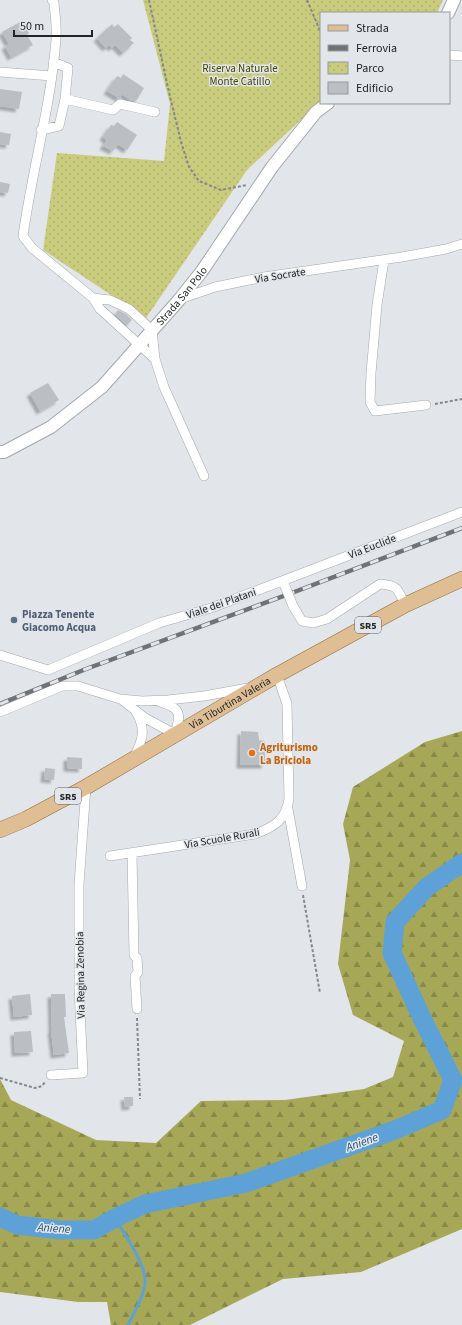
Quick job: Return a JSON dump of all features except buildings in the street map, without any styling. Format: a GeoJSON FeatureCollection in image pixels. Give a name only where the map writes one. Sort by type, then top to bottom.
{"type":"FeatureCollection","features":[{"type":"Feature","properties":{"kind":"main road","name":"Via Tiburtina Valeria"},"geometry":{"type":"LineString","coordinates":[[0,830],[26,819],[86,787],[277,675],[405,605],[462,579]]}},
{"type":"Feature","properties":{"kind":"street"},"geometry":{"type":"LineString","coordinates":[[52,0],[54,2],[56,38],[52,76],[27,204],[23,236],[32,248],[93,298],[100,309],[155,359]]}},
{"type":"Feature","properties":{"kind":"street"},"geometry":{"type":"LineString","coordinates":[[448,12],[454,0]]}},
{"type":"Feature","properties":{"kind":"street"},"geometry":{"type":"LineString","coordinates":[[450,55],[462,56]]}},
{"type":"Feature","properties":{"kind":"street"},"geometry":{"type":"LineString","coordinates":[[42,130],[59,126],[64,99],[68,68],[53,62]]}},
{"type":"Feature","properties":{"kind":"street"},"geometry":{"type":"LineString","coordinates":[[0,72],[52,76]]}},
{"type":"Feature","properties":{"kind":"street"},"geometry":{"type":"LineString","coordinates":[[64,99],[113,110],[120,104],[154,112]]}},
{"type":"Feature","properties":{"kind":"street","name":"Strada San Polo"},"geometry":{"type":"LineString","coordinates":[[0,452],[4,452],[51,428],[102,387],[179,300],[202,271],[272,167],[316,112],[327,104]]}},
{"type":"Feature","properties":{"kind":"street","name":"Via Socrate"},"geometry":{"type":"LineString","coordinates":[[179,300],[215,286],[264,277],[384,260],[446,249],[462,244]]}},
{"type":"Feature","properties":{"kind":"street"},"geometry":{"type":"LineString","coordinates":[[384,260],[377,305],[370,402],[375,411],[426,405]]}},
{"type":"Feature","properties":{"kind":"street"},"geometry":{"type":"LineString","coordinates":[[93,298],[110,300],[129,309],[152,330],[155,359],[164,387],[204,476]]}},
{"type":"Feature","properties":{"kind":"street","name":"Via Euclide"},"geometry":{"type":"LineString","coordinates":[[284,584],[462,512]]}},
{"type":"Feature","properties":{"kind":"street"},"geometry":{"type":"LineString","coordinates":[[284,584],[293,606],[302,621],[313,623],[327,619],[380,584],[392,585],[398,591],[405,605]]}},
{"type":"Feature","properties":{"kind":"street","name":"Viale dei Platani"},"geometry":{"type":"LineString","coordinates":[[0,655],[48,670],[159,623],[284,584]]}},
{"type":"Feature","properties":{"kind":"street"},"geometry":{"type":"LineString","coordinates":[[277,675],[287,704],[288,809],[302,886]]}},
{"type":"Feature","properties":{"kind":"street"},"geometry":{"type":"LineString","coordinates":[[0,712],[62,686],[78,686],[120,699],[153,700],[204,696],[257,687]]}},
{"type":"Feature","properties":{"kind":"street"},"geometry":{"type":"LineString","coordinates":[[120,699],[145,718],[175,734],[180,719],[176,709],[153,700]]}},
{"type":"Feature","properties":{"kind":"street"},"geometry":{"type":"LineString","coordinates":[[134,709],[139,718],[142,736],[142,741],[134,758]]}},
{"type":"Feature","properties":{"kind":"street","name":"Via Regina Zenobia"},"geometry":{"type":"LineString","coordinates":[[51,1075],[83,1073],[79,988],[80,884],[86,787]]}},
{"type":"Feature","properties":{"kind":"street","name":"Via Scuole Rurali"},"geometry":{"type":"LineString","coordinates":[[110,856],[132,854],[255,834],[276,824],[284,816],[288,809]]}},
{"type":"Feature","properties":{"kind":"street"},"geometry":{"type":"LineString","coordinates":[[132,854],[134,955],[137,958],[138,972],[135,976],[137,1009]]}},
{"type":"Feature","properties":{"kind":"path"},"geometry":{"type":"LineString","coordinates":[[149,0],[181,142],[190,167],[200,181],[221,190],[262,182]]}},
{"type":"Feature","properties":{"kind":"path"},"geometry":{"type":"LineString","coordinates":[[306,0],[320,31]]}},
{"type":"Feature","properties":{"kind":"path"},"geometry":{"type":"LineString","coordinates":[[426,405],[462,399]]}},
{"type":"Feature","properties":{"kind":"path"},"geometry":{"type":"LineString","coordinates":[[302,886],[320,993]]}},
{"type":"Feature","properties":{"kind":"path"},"geometry":{"type":"LineString","coordinates":[[137,1009],[140,1099]]}},
{"type":"Feature","properties":{"kind":"path"},"geometry":{"type":"LineString","coordinates":[[0,1078],[34,1088],[42,1086],[51,1075]]}},
{"type":"Feature","properties":{"kind":"green space","name":"Riserva Naturale Monte Catillo"},"geometry":{"type":"Polygon","coordinates":[[[143,0],[443,0],[437,12],[320,12],[320,102],[247,170],[146,318],[43,250],[57,153],[164,161],[170,104],[143,0]]]}},
{"type":"Feature","properties":{"kind":"green space"},"geometry":{"type":"Polygon","coordinates":[[[462,731],[462,1229],[361,1272],[283,1279],[190,1325],[111,1325],[107,1302],[78,1302],[0,1292],[0,1079],[11,1100],[96,1140],[156,1143],[201,1101],[285,1100],[364,1089],[393,1077],[404,1041],[353,1015],[338,964],[350,860],[343,824],[353,787],[425,742],[462,731]]]}},
{"type":"Feature","properties":{"kind":"waterway","name":"Aniene"},"geometry":{"type":"LineString","coordinates":[[0,1217],[17,1225],[60,1230],[94,1230],[145,1204],[246,1183],[395,1130],[442,1110],[453,1080],[392,953],[395,922],[427,887],[462,863]]}},
{"type":"Feature","properties":{"kind":"waterway"},"geometry":{"type":"LineString","coordinates":[[115,1218],[129,1240],[145,1275],[143,1293],[128,1325]]}},
{"type":"Feature","properties":{"kind":"railway"},"geometry":{"type":"LineString","coordinates":[[0,704],[86,669],[462,528]]}},
{"type":"Feature","properties":{"kind":"place","name":"Piazza Tenente Giacomo Acqua"},"geometry":{"type":"Point","coordinates":[14,620]}},
{"type":"Feature","properties":{"kind":"place","name":"Agriturismo La Briciola"},"geometry":{"type":"Point","coordinates":[252,753]}}]}
